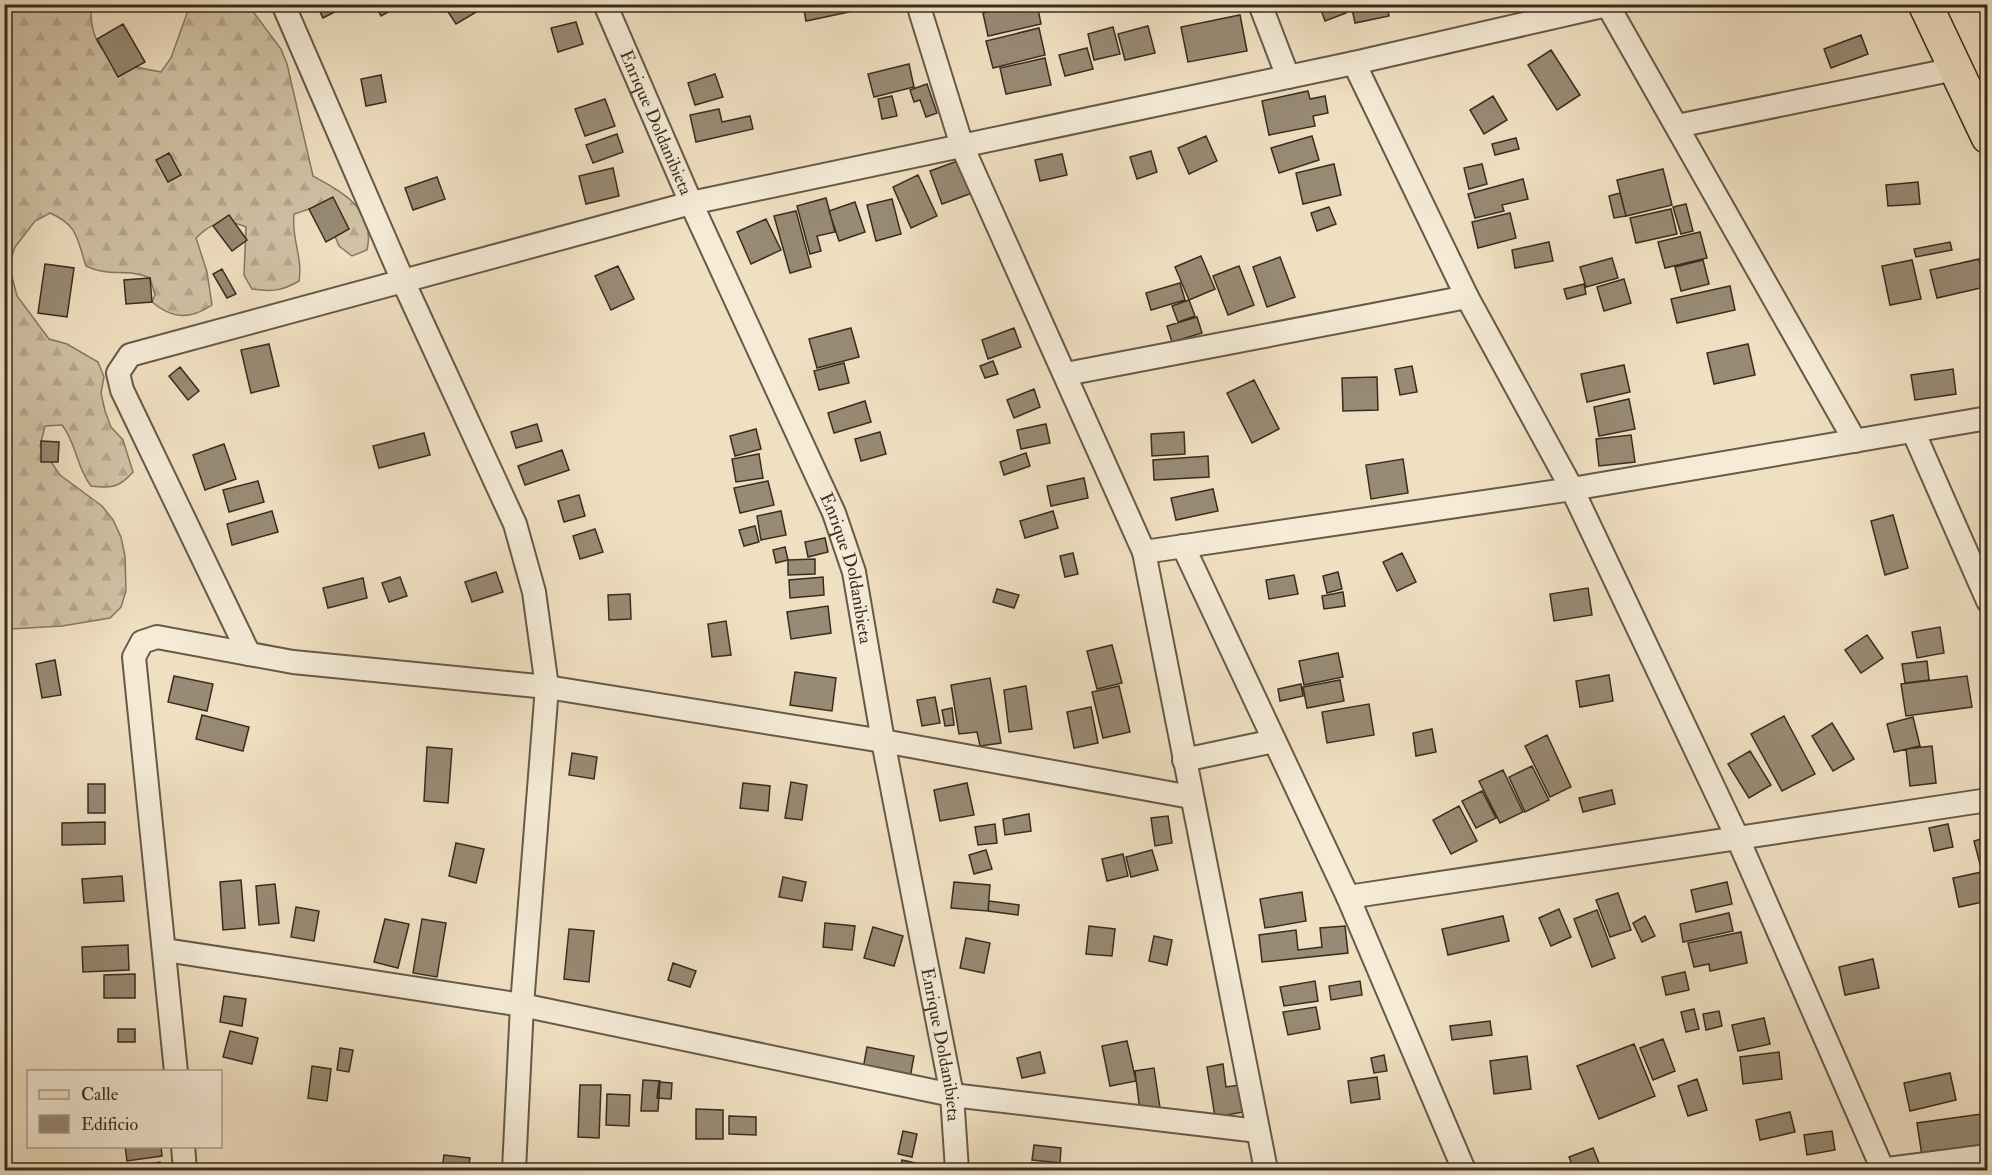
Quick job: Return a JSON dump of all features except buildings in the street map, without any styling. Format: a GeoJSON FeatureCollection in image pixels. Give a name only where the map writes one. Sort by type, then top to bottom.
{"type":"FeatureCollection","features":[{"type":"Feature","properties":{"kind":"main road"},"geometry":{"type":"LineString","coordinates":[[1925,4],[1988,137]]}},
{"type":"Feature","properties":{"kind":"street"},"geometry":{"type":"LineString","coordinates":[[283,4],[403,280],[515,524],[534,592],[547,687],[522,1005],[514,1170]]}},
{"type":"Feature","properties":{"kind":"street","name":"Enrique Doldanibieta"},"geometry":{"type":"LineString","coordinates":[[606,4],[691,203],[834,513],[854,572],[883,741],[952,1095],[957,1170]]}},
{"type":"Feature","properties":{"kind":"street"},"geometry":{"type":"LineString","coordinates":[[918,4],[962,146],[1144,552],[1266,1170]]}},
{"type":"Feature","properties":{"kind":"street"},"geometry":{"type":"LineString","coordinates":[[1260,4],[1288,77]]}},
{"type":"Feature","properties":{"kind":"street"},"geometry":{"type":"LineString","coordinates":[[249,654],[122,390],[118,373],[130,355],[691,203],[1354,63],[1607,5],[1855,441]]}},
{"type":"Feature","properties":{"kind":"street"},"geometry":{"type":"LineString","coordinates":[[1354,63],[1467,297],[1572,489],[1738,839],[1881,1170],[1988,1156]]}},
{"type":"Feature","properties":{"kind":"street"},"geometry":{"type":"LineString","coordinates":[[1677,126],[1955,69]]}},
{"type":"Feature","properties":{"kind":"street"},"geometry":{"type":"LineString","coordinates":[[1066,374],[1467,297]]}},
{"type":"Feature","properties":{"kind":"street"},"geometry":{"type":"LineString","coordinates":[[1144,552],[1572,489],[1988,418]]}},
{"type":"Feature","properties":{"kind":"street"},"geometry":{"type":"LineString","coordinates":[[1913,431],[1988,601]]}},
{"type":"Feature","properties":{"kind":"street"},"geometry":{"type":"LineString","coordinates":[[1183,546],[1348,897],[1464,1170]]}},
{"type":"Feature","properties":{"kind":"street"},"geometry":{"type":"LineString","coordinates":[[176,1070],[134,657],[142,642],[158,637],[293,662],[547,687],[883,741],[1191,797]]}},
{"type":"Feature","properties":{"kind":"street"},"geometry":{"type":"LineString","coordinates":[[1184,760],[1274,741]]}},
{"type":"Feature","properties":{"kind":"street"},"geometry":{"type":"LineString","coordinates":[[1348,897],[1988,800]]}},
{"type":"Feature","properties":{"kind":"street"},"geometry":{"type":"LineString","coordinates":[[165,951],[522,1005],[952,1095],[1258,1131]]}},
{"type":"Feature","properties":{"kind":"street"},"geometry":{"type":"LineString","coordinates":[[183,1148],[185,1170]]}},
{"type":"Feature","properties":{"kind":"green space"},"geometry":{"type":"Polygon","coordinates":[[[5,5],[91,5],[95,36],[100,47],[108,55],[131,65],[161,72],[171,58],[190,5],[248,5],[281,49],[287,64],[313,176],[336,189],[355,204],[367,224],[369,236],[367,250],[352,256],[339,246],[333,231],[309,209],[294,214],[299,281],[282,289],[265,290],[252,289],[244,275],[246,227],[225,222],[213,225],[196,238],[207,272],[212,305],[196,313],[181,316],[167,312],[152,302],[155,295],[150,278],[133,273],[95,270],[86,266],[75,234],[59,218],[50,213],[35,221],[15,247],[9,265],[17,296],[49,339],[67,344],[98,362],[104,377],[101,393],[105,411],[111,427],[123,440],[133,472],[115,486],[91,486],[62,425],[45,426],[40,446],[60,475],[102,506],[113,520],[121,537],[125,556],[126,591],[121,607],[110,618],[62,626],[11,629],[5,626],[5,5]]]}}]}
